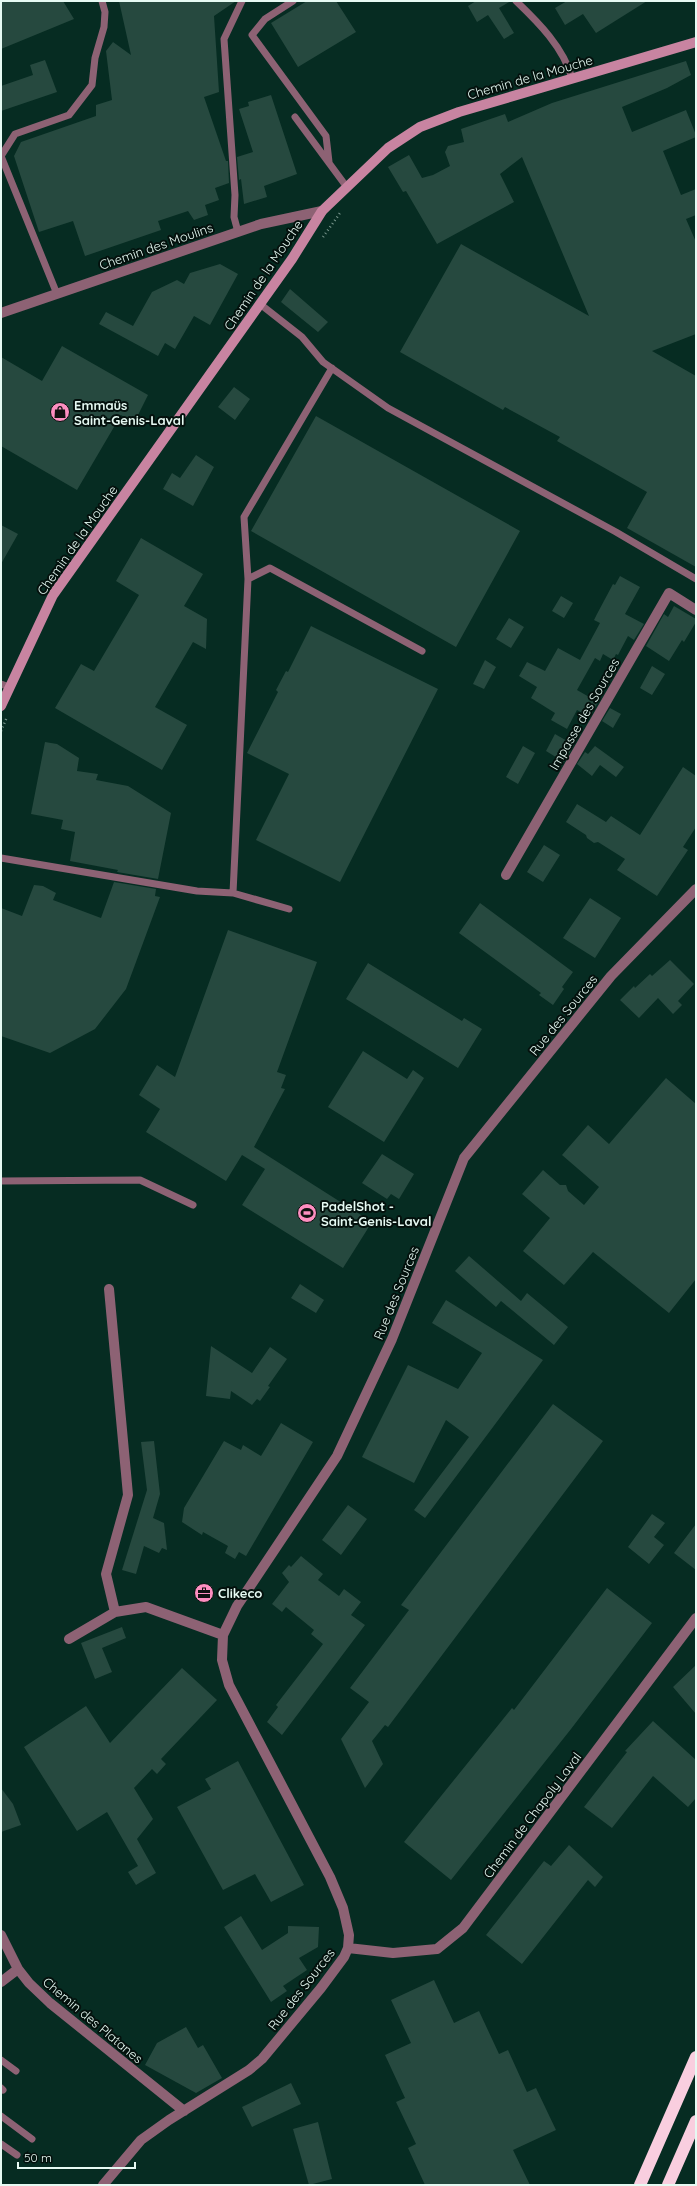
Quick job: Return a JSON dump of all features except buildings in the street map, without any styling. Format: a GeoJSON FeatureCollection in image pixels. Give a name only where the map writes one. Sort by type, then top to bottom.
{"type":"FeatureCollection","features":[{"type":"Feature","properties":{"kind":"highway"},"geometry":{"type":"LineString","coordinates":[[640,2185],[696,2057]]}},
{"type":"Feature","properties":{"kind":"highway"},"geometry":{"type":"LineString","coordinates":[[668,2185],[696,2121]]}},
{"type":"Feature","properties":{"kind":"street","name":"Chemin de la Mouche"},"geometry":{"type":"LineString","coordinates":[[1,706],[5,685],[53,595],[292,259],[322,211],[346,186],[388,148],[420,127],[459,112],[696,42]]}},
{"type":"Feature","properties":{"kind":"street","name":"Chemin des Moulins"},"geometry":{"type":"LineString","coordinates":[[1,313],[276,219],[322,211]]}},
{"type":"Feature","properties":{"kind":"street","name":"Impasse des Sources"},"geometry":{"type":"LineString","coordinates":[[506,876],[669,593],[696,610]]}},
{"type":"Feature","properties":{"kind":"street","name":"Rue des Sources"},"geometry":{"type":"LineString","coordinates":[[103,2185],[141,2140],[249,2070],[262,2059],[321,1988],[348,1948],[349,1935],[343,1908],[330,1877],[229,1684],[222,1660],[223,1635],[237,1606],[316,1490],[340,1449],[392,1339],[464,1158],[611,976],[696,889]]}},
{"type":"Feature","properties":{"kind":"street"},"geometry":{"type":"LineString","coordinates":[[110,1289],[128,1495],[106,1574],[115,1612]]}},
{"type":"Feature","properties":{"kind":"street"},"geometry":{"type":"LineString","coordinates":[[69,1639],[115,1612],[146,1607],[223,1635]]}},
{"type":"Feature","properties":{"kind":"street","name":"Chemin de Chapoly Laval"},"geometry":{"type":"LineString","coordinates":[[348,1948],[393,1953],[437,1949],[463,1928],[696,1618]]}},
{"type":"Feature","properties":{"kind":"street","name":"Chemin des Platanes"},"geometry":{"type":"LineString","coordinates":[[1,1935],[18,1969],[29,1983],[50,2003],[184,2111]]}},
{"type":"Feature","properties":{"kind":"street"},"geometry":{"type":"LineString","coordinates":[[1,1982],[18,1969]]}},
{"type":"Feature","properties":{"kind":"lane"},"geometry":{"type":"LineString","coordinates":[[57,294],[1,156],[15,134],[69,114],[92,84],[95,58],[104,27],[105,12],[102,1]]}},
{"type":"Feature","properties":{"kind":"lane"},"geometry":{"type":"LineString","coordinates":[[238,232],[234,218],[235,195],[224,39],[242,1]]}},
{"type":"Feature","properties":{"kind":"lane"},"geometry":{"type":"LineString","coordinates":[[293,1],[265,19],[252,35],[326,136],[329,162]]}},
{"type":"Feature","properties":{"kind":"lane"},"geometry":{"type":"LineString","coordinates":[[516,1],[542,26],[565,60],[572,78]]}},
{"type":"Feature","properties":{"kind":"lane"},"geometry":{"type":"LineString","coordinates":[[295,117],[346,186]]}},
{"type":"Feature","properties":{"kind":"lane"},"geometry":{"type":"LineString","coordinates":[[260,304],[302,337],[323,362],[388,408],[616,532],[696,579]]}},
{"type":"Feature","properties":{"kind":"lane"},"geometry":{"type":"LineString","coordinates":[[233,893],[248,579],[244,517],[332,368]]}},
{"type":"Feature","properties":{"kind":"lane"},"geometry":{"type":"LineString","coordinates":[[248,579],[270,568],[422,651]]}},
{"type":"Feature","properties":{"kind":"lane"},"geometry":{"type":"LineString","coordinates":[[1,858],[197,891],[233,893],[289,909]]}},
{"type":"Feature","properties":{"kind":"lane"},"geometry":{"type":"LineString","coordinates":[[1,1181],[140,1180],[193,1206]]}},
{"type":"Feature","properties":{"kind":"lane"},"geometry":{"type":"LineString","coordinates":[[1,2060],[16,2071]]}},
{"type":"Feature","properties":{"kind":"lane"},"geometry":{"type":"LineString","coordinates":[[1,2116],[32,2139]]}},
{"type":"Feature","properties":{"kind":"lane"},"geometry":{"type":"LineString","coordinates":[[1,2144],[17,2155]]}},
{"type":"Feature","properties":{"kind":"place","name":"Emmaüs Saint-Genis-Laval"},"geometry":{"type":"Point","coordinates":[60,412]}},
{"type":"Feature","properties":{"kind":"place","name":"PadelShot - Saint-Genis-Laval"},"geometry":{"type":"Point","coordinates":[307,1213]}},
{"type":"Feature","properties":{"kind":"place","name":"Clikeco"},"geometry":{"type":"Point","coordinates":[204,1593]}}]}
